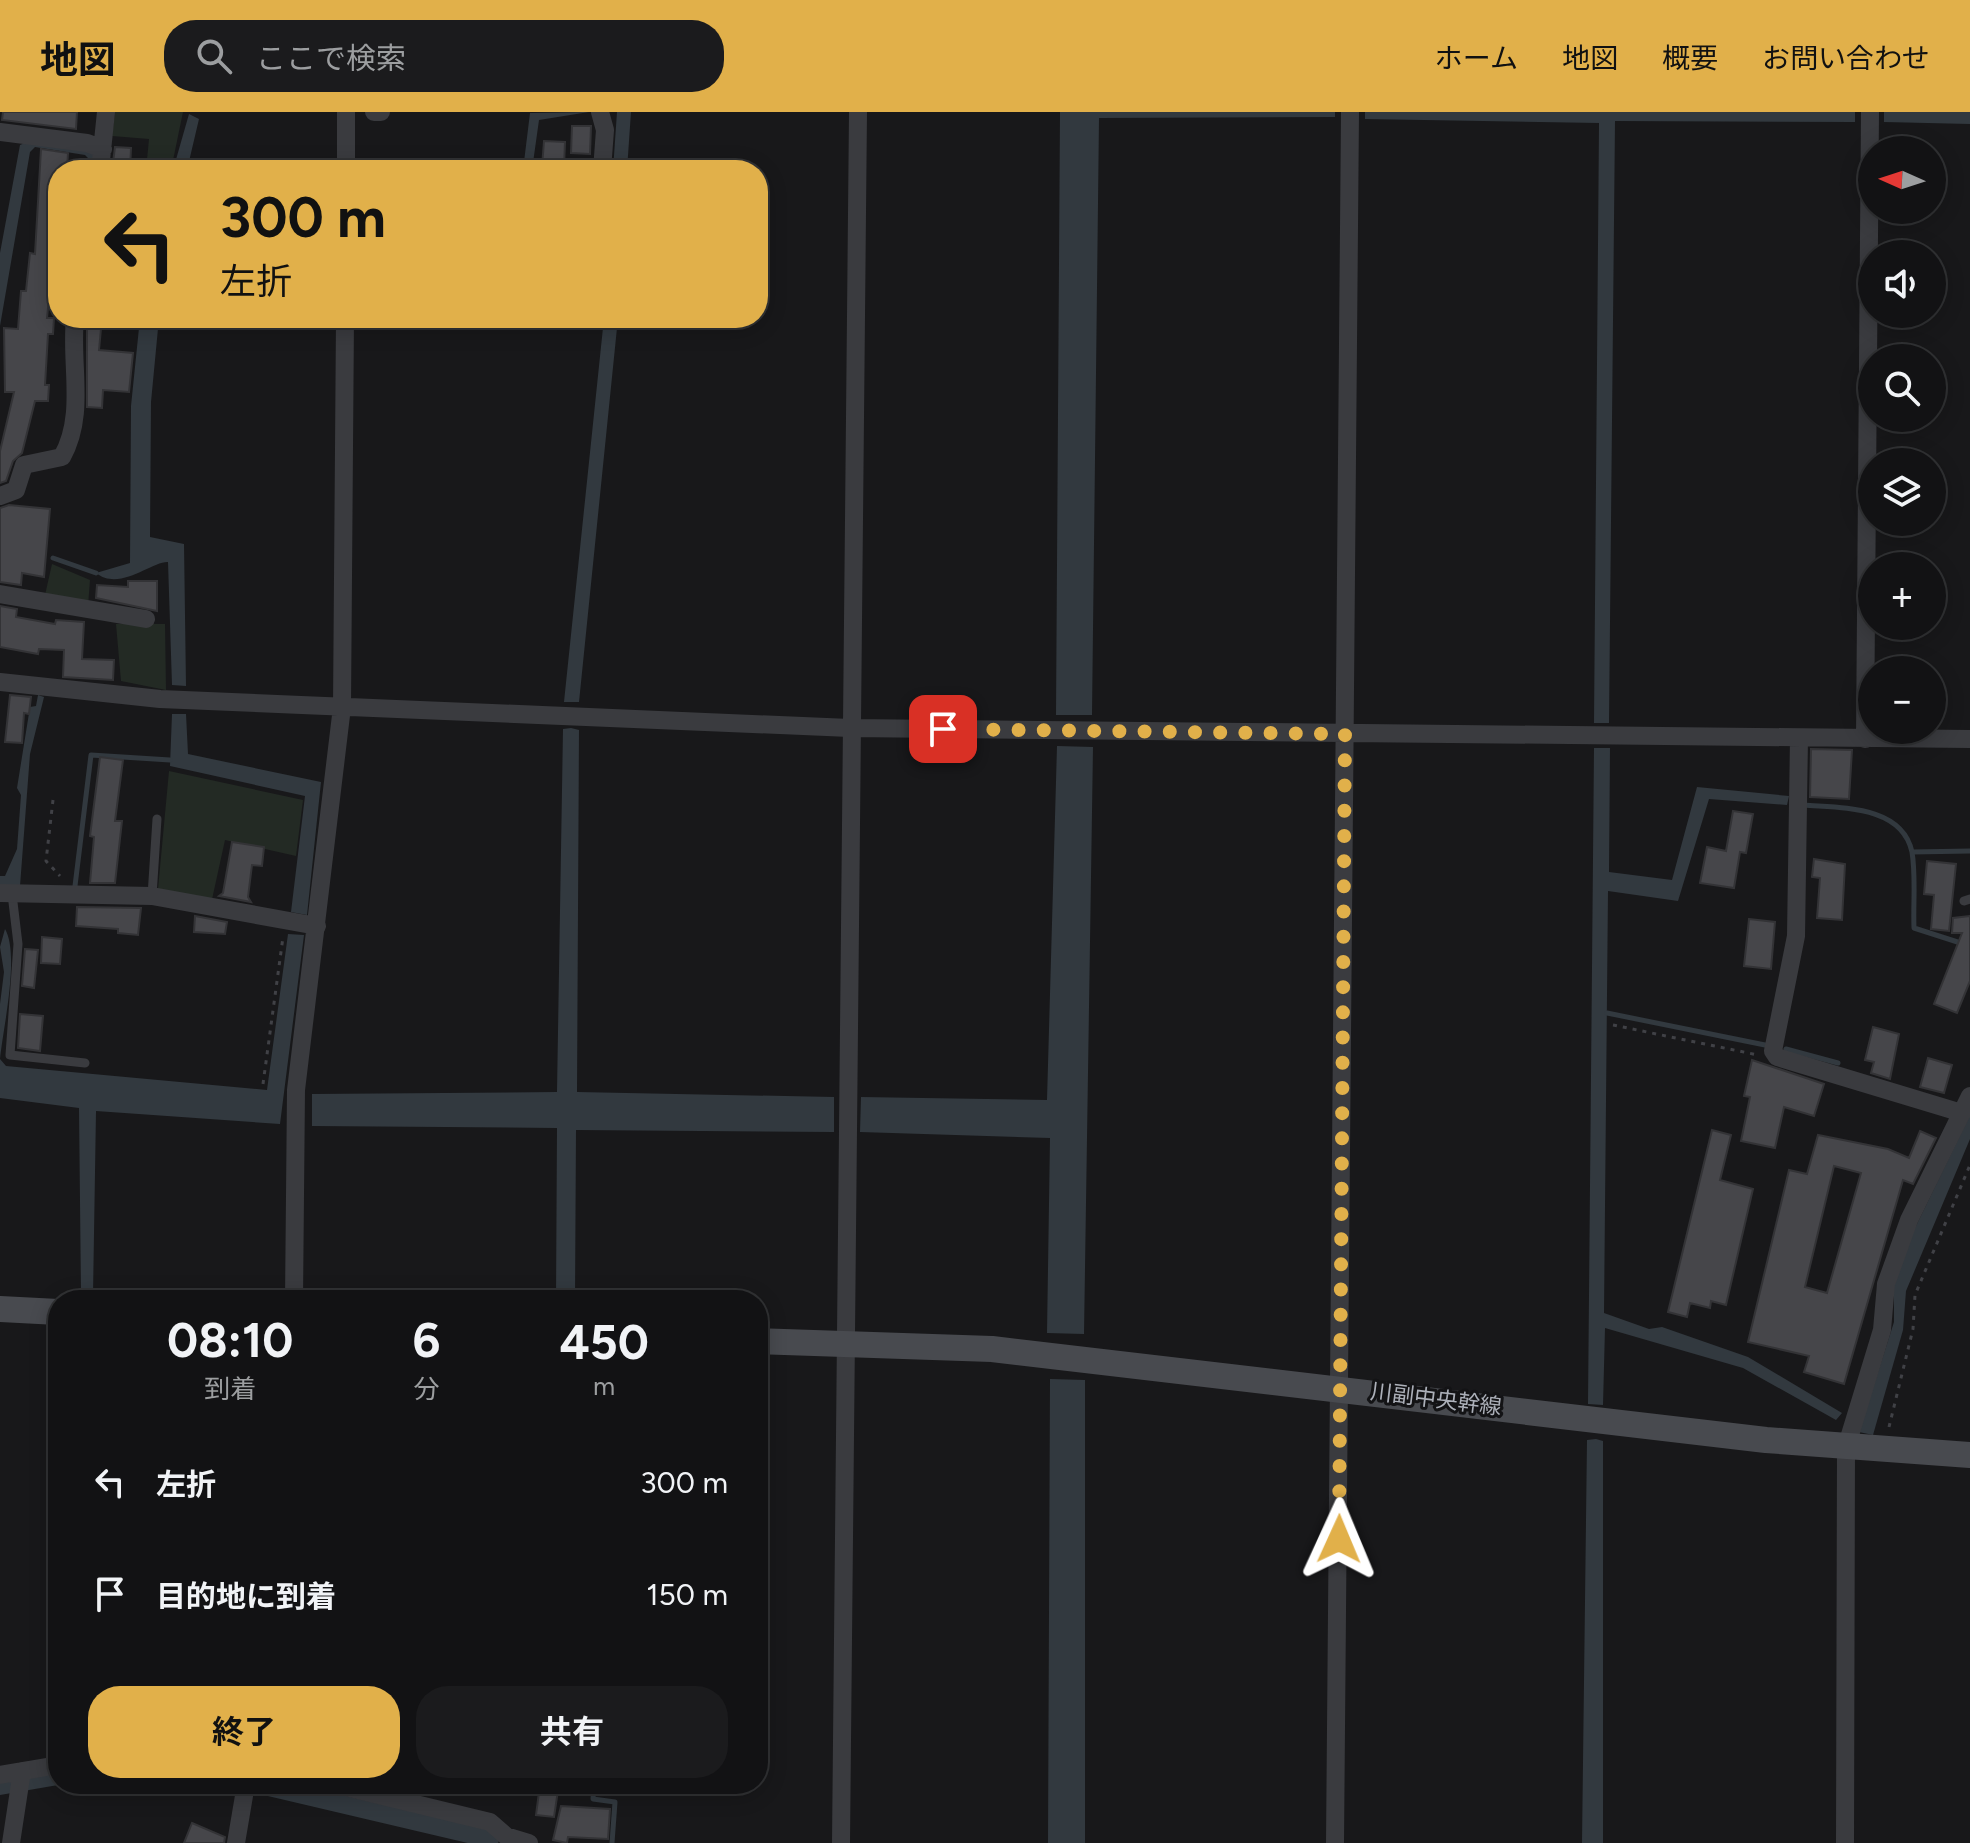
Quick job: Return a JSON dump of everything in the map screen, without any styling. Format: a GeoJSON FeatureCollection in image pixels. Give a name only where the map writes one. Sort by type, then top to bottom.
{"type":"FeatureCollection","features":[{"type":"Feature","properties":{"kind":"street"},"geometry":{"type":"LineString","coordinates":[[101,160],[106,112]]}},
{"type":"Feature","properties":{"kind":"street"},"geometry":{"type":"LineString","coordinates":[[346,112],[346,160]]}},
{"type":"Feature","properties":{"kind":"street"},"geometry":{"type":"LineString","coordinates":[[600,112],[605,130],[603,160]]}},
{"type":"Feature","properties":{"kind":"street"},"geometry":{"type":"LineString","coordinates":[[841,1843],[858,112]]}},
{"type":"Feature","properties":{"kind":"street"},"geometry":{"type":"LineString","coordinates":[[1335,1843],[1350,112]]}},
{"type":"Feature","properties":{"kind":"street"},"geometry":{"type":"LineString","coordinates":[[1866,656],[1870,112]]}},
{"type":"Feature","properties":{"kind":"street"},"geometry":{"type":"LineString","coordinates":[[0,132],[87,143],[103,149]]}},
{"type":"Feature","properties":{"kind":"street"},"geometry":{"type":"LineString","coordinates":[[0,496],[16,490],[24,465],[62,457],[71,441],[75,415],[75,328]]}},
{"type":"Feature","properties":{"kind":"street"},"geometry":{"type":"LineString","coordinates":[[294,1290],[296,1090],[342,707],[345,328]]}},
{"type":"Feature","properties":{"kind":"street"},"geometry":{"type":"LineString","coordinates":[[0,594],[146,619]]}},
{"type":"Feature","properties":{"kind":"street"},"geometry":{"type":"LineString","coordinates":[[0,682],[160,699],[850,728],[1858,739]]}},
{"type":"Feature","properties":{"kind":"street"},"geometry":{"type":"LineString","coordinates":[[1799,738],[1796,936],[1773,1051],[1777,1057],[1966,1104],[1909,1220],[1886,1284],[1882,1330],[1846,1448],[1845,1843]]}},
{"type":"Feature","properties":{"kind":"street"},"geometry":{"type":"LineString","coordinates":[[1946,739],[1970,739]]}},
{"type":"Feature","properties":{"kind":"street"},"geometry":{"type":"LineString","coordinates":[[6,893],[152,896],[317,926]]}},
{"type":"Feature","properties":{"kind":"street"},"geometry":{"type":"LineString","coordinates":[[0,1309],[48,1311]]}},
{"type":"Feature","properties":{"kind":"street","name":"川副中央幹線"},"geometry":{"type":"LineString","coordinates":[[768,1341],[992,1349],[1341,1387],[1846,1448],[1970,1455]]}},
{"type":"Feature","properties":{"kind":"street"},"geometry":{"type":"LineString","coordinates":[[0,1775],[48,1767]]}},
{"type":"Feature","properties":{"kind":"street"},"geometry":{"type":"LineString","coordinates":[[11,1843],[22,1771]]}},
{"type":"Feature","properties":{"kind":"street"},"geometry":{"type":"LineString","coordinates":[[236,1843],[244,1794]]}},
{"type":"Feature","properties":{"kind":"street"},"geometry":{"type":"LineString","coordinates":[[374,1794],[490,1822],[503,1839],[529,1843]]}},
{"type":"Feature","properties":{"kind":"lane"},"geometry":{"type":"LineString","coordinates":[[152,896],[157,819]]}},
{"type":"Feature","properties":{"kind":"lane"},"geometry":{"type":"LineString","coordinates":[[6,893],[18,944],[10,1055],[85,1063]]}},
{"type":"Feature","properties":{"kind":"path"},"geometry":{"type":"LineString","coordinates":[[53,800],[46,861],[63,879],[64,895]]}},
{"type":"Feature","properties":{"kind":"path"},"geometry":{"type":"LineString","coordinates":[[263,1084],[286,922]]}},
{"type":"Feature","properties":{"kind":"path"},"geometry":{"type":"LineString","coordinates":[[1613,1025],[1777,1057]]}},
{"type":"Feature","properties":{"kind":"path"},"geometry":{"type":"LineString","coordinates":[[1884,1450],[1913,1329],[1915,1295],[1970,1165]]}},
{"type":"Feature","properties":{"kind":"shaded area"},"geometry":{"type":"Polygon","coordinates":[[[115,112],[183,112],[173,160],[147,160],[149,139],[112,136],[115,112]]]}},
{"type":"Feature","properties":{"kind":"shaded area"},"geometry":{"type":"Polygon","coordinates":[[[589,112],[539,120],[533,160],[524,160],[530,113],[589,112]]]}},
{"type":"Feature","properties":{"kind":"shaded area"},"geometry":{"type":"Polygon","coordinates":[[[617,112],[631,112],[628,160],[614,160],[617,112]]]}},
{"type":"Feature","properties":{"kind":"shaded area"},"geometry":{"type":"Polygon","coordinates":[[[1060,112],[1335,112],[1335,117],[1099,118],[1092,715],[1056,715],[1060,112]]]}},
{"type":"Feature","properties":{"kind":"shaded area"},"geometry":{"type":"Polygon","coordinates":[[[1365,112],[1855,112],[1855,122],[1615,121],[1609,723],[1594,723],[1599,123],[1365,119],[1365,112]]]}},
{"type":"Feature","properties":{"kind":"shaded area"},"geometry":{"type":"Polygon","coordinates":[[[1884,112],[1970,112],[1970,124],[1884,122],[1884,112]]]}},
{"type":"Feature","properties":{"kind":"shaded area"},"geometry":{"type":"Polygon","coordinates":[[[189,114],[199,119],[189,160],[176,160],[189,114]]]}},
{"type":"Feature","properties":{"kind":"shaded area"},"geometry":{"type":"Polygon","coordinates":[[[27,142],[91,152],[97,159],[35,147],[30,152],[0,326],[0,253],[20,145],[27,142]]]}},
{"type":"Feature","properties":{"kind":"shaded area"},"geometry":{"type":"Polygon","coordinates":[[[139,328],[158,328],[151,402],[150,537],[184,544],[186,686],[172,685],[168,562],[125,578],[105,578],[96,573],[130,563],[131,406],[139,328]]]}},
{"type":"Feature","properties":{"kind":"shaded area"},"geometry":{"type":"Polygon","coordinates":[[[603,328],[617,328],[579,702],[564,702],[603,328]]]}},
{"type":"Feature","properties":{"kind":"shaded area"},"geometry":{"type":"Polygon","coordinates":[[[52,564],[90,580],[88,606],[45,595],[52,564]]]}},
{"type":"Feature","properties":{"kind":"shaded area"},"geometry":{"type":"Polygon","coordinates":[[[116,624],[165,624],[166,690],[121,681],[116,624]]]}},
{"type":"Feature","properties":{"kind":"shaded area"},"geometry":{"type":"Polygon","coordinates":[[[38,695],[44,697],[30,754],[20,886],[0,885],[0,876],[5,876],[17,849],[21,795],[17,788],[30,707],[36,706],[38,695]]]}},
{"type":"Feature","properties":{"kind":"shaded area"},"geometry":{"type":"Polygon","coordinates":[[[172,714],[186,714],[188,754],[321,782],[307,915],[291,912],[305,796],[170,766],[172,714]]]}},
{"type":"Feature","properties":{"kind":"shaded area"},"geometry":{"type":"Polygon","coordinates":[[[563,729],[579,730],[577,1092],[834,1097],[834,1132],[576,1130],[575,1290],[556,1290],[557,1128],[312,1126],[312,1094],[557,1092],[563,729]]]}},
{"type":"Feature","properties":{"kind":"shaded area"},"geometry":{"type":"Polygon","coordinates":[[[1057,746],[1093,747],[1084,1334],[1047,1333],[1050,1138],[860,1132],[861,1097],[1047,1100],[1057,746]]]}},
{"type":"Feature","properties":{"kind":"shaded area"},"geometry":{"type":"Polygon","coordinates":[[[1594,748],[1610,748],[1609,872],[1672,880],[1697,787],[1789,796],[1787,805],[1709,799],[1678,901],[1608,891],[1604,1313],[1649,1329],[1662,1327],[1748,1357],[1842,1413],[1836,1420],[1743,1368],[1605,1328],[1603,1405],[1588,1404],[1594,748]]]}},
{"type":"Feature","properties":{"kind":"shaded area"},"geometry":{"type":"Polygon","coordinates":[[[169,771],[303,800],[296,856],[225,840],[211,904],[158,889],[169,771]]]}},
{"type":"Feature","properties":{"kind":"shaded area"},"geometry":{"type":"Polygon","coordinates":[[[5,929],[11,973],[0,1059],[0,1004],[4,972],[0,947],[5,929]]]}},
{"type":"Feature","properties":{"kind":"shaded area"},"geometry":{"type":"Polygon","coordinates":[[[288,934],[304,935],[280,1124],[96,1111],[93,1290],[81,1290],[79,1108],[0,1098],[0,1059],[6,1066],[267,1090],[288,934]]]}},
{"type":"Feature","properties":{"kind":"shaded area"},"geometry":{"type":"Polygon","coordinates":[[[1970,1115],[1970,1139],[1906,1291],[1903,1330],[1873,1435],[1859,1432],[1894,1322],[1894,1282],[1914,1230],[1970,1115]]]}},
{"type":"Feature","properties":{"kind":"shaded area"},"geometry":{"type":"Polygon","coordinates":[[[1050,1379],[1085,1380],[1085,1843],[1048,1843],[1050,1379]]]}},
{"type":"Feature","properties":{"kind":"shaded area"},"geometry":{"type":"Polygon","coordinates":[[[1587,1440],[1603,1441],[1603,1843],[1582,1843],[1587,1440]]]}},
{"type":"Feature","properties":{"kind":"building"},"geometry":{"type":"Polygon","coordinates":[[[3,112],[77,112],[76,129],[2,120],[3,112]]]}},
{"type":"Feature","properties":{"kind":"building"},"geometry":{"type":"Polygon","coordinates":[[[572,126],[591,126],[590,154],[571,153],[572,126]]]}},
{"type":"Feature","properties":{"kind":"building"},"geometry":{"type":"Polygon","coordinates":[[[544,141],[565,142],[564,160],[543,160],[544,141]]]}},
{"type":"Feature","properties":{"kind":"building"},"geometry":{"type":"Polygon","coordinates":[[[115,147],[131,148],[130,160],[113,160],[115,147]]]}},
{"type":"Feature","properties":{"kind":"building"},"geometry":{"type":"Polygon","coordinates":[[[41,149],[68,153],[68,160],[48,160],[47,318],[48,328],[53,328],[53,334],[48,334],[45,385],[49,385],[48,401],[35,401],[22,453],[13,461],[6,481],[0,483],[0,451],[14,392],[5,392],[4,328],[18,329],[21,291],[26,291],[30,253],[35,254],[41,149]]]}},
{"type":"Feature","properties":{"kind":"building"},"geometry":{"type":"Polygon","coordinates":[[[87,328],[101,328],[99,350],[133,353],[129,392],[103,390],[102,408],[87,407],[87,328]]]}},
{"type":"Feature","properties":{"kind":"building"},"geometry":{"type":"Polygon","coordinates":[[[9,505],[50,509],[44,577],[22,573],[21,585],[0,582],[0,508],[9,505]]]}},
{"type":"Feature","properties":{"kind":"building"},"geometry":{"type":"Polygon","coordinates":[[[128,581],[157,581],[157,611],[96,598],[97,585],[128,587],[128,581]]]}},
{"type":"Feature","properties":{"kind":"building"},"geometry":{"type":"Polygon","coordinates":[[[0,606],[17,609],[16,617],[55,624],[56,620],[84,622],[82,659],[114,660],[113,680],[63,677],[64,650],[39,649],[38,654],[0,647],[0,606]]]}},
{"type":"Feature","properties":{"kind":"building"},"geometry":{"type":"Polygon","coordinates":[[[10,695],[31,697],[29,714],[24,713],[22,743],[5,742],[10,695]]]}},
{"type":"Feature","properties":{"kind":"building"},"geometry":{"type":"Polygon","coordinates":[[[1811,749],[1852,750],[1849,799],[1810,797],[1811,749]]]}},
{"type":"Feature","properties":{"kind":"building"},"geometry":{"type":"Polygon","coordinates":[[[100,757],[123,760],[115,821],[122,821],[115,883],[90,883],[94,837],[90,836],[100,757]]]}},
{"type":"Feature","properties":{"kind":"building"},"geometry":{"type":"Polygon","coordinates":[[[1733,811],[1753,814],[1746,853],[1740,852],[1734,888],[1700,883],[1707,847],[1726,851],[1733,811]]]}},
{"type":"Feature","properties":{"kind":"building"},"geometry":{"type":"Polygon","coordinates":[[[232,842],[264,847],[262,866],[252,865],[248,897],[251,902],[219,896],[223,893],[232,842]]]}},
{"type":"Feature","properties":{"kind":"building"},"geometry":{"type":"Polygon","coordinates":[[[1814,859],[1845,864],[1842,920],[1817,918],[1820,878],[1812,877],[1814,859]]]}},
{"type":"Feature","properties":{"kind":"building"},"geometry":{"type":"Polygon","coordinates":[[[1927,861],[1956,864],[1949,931],[1931,929],[1934,895],[1924,894],[1927,861]]]}},
{"type":"Feature","properties":{"kind":"building"},"geometry":{"type":"Polygon","coordinates":[[[77,907],[141,908],[138,935],[118,933],[118,929],[76,926],[77,907]]]}},
{"type":"Feature","properties":{"kind":"building"},"geometry":{"type":"Polygon","coordinates":[[[195,916],[227,922],[225,934],[194,932],[195,916]]]}},
{"type":"Feature","properties":{"kind":"building"},"geometry":{"type":"Polygon","coordinates":[[[1970,916],[1970,981],[1957,1013],[1934,1004],[1962,933],[1952,933],[1953,918],[1970,916]]]}},
{"type":"Feature","properties":{"kind":"building"},"geometry":{"type":"Polygon","coordinates":[[[1749,919],[1775,922],[1771,969],[1744,966],[1749,919]]]}},
{"type":"Feature","properties":{"kind":"building"},"geometry":{"type":"Polygon","coordinates":[[[42,937],[62,939],[60,964],[41,963],[42,937]]]}},
{"type":"Feature","properties":{"kind":"building"},"geometry":{"type":"Polygon","coordinates":[[[25,949],[38,950],[34,988],[22,986],[25,949]]]}},
{"type":"Feature","properties":{"kind":"building"},"geometry":{"type":"Polygon","coordinates":[[[20,1014],[43,1016],[40,1051],[18,1048],[20,1014]]]}},
{"type":"Feature","properties":{"kind":"building"},"geometry":{"type":"Polygon","coordinates":[[[1873,1027],[1899,1034],[1890,1079],[1871,1073],[1874,1062],[1865,1060],[1873,1027]]]}},
{"type":"Feature","properties":{"kind":"building"},"geometry":{"type":"Polygon","coordinates":[[[1928,1058],[1952,1065],[1944,1093],[1920,1087],[1928,1058]]]}},
{"type":"Feature","properties":{"kind":"building"},"geometry":{"type":"Polygon","coordinates":[[[1752,1060],[1824,1084],[1814,1116],[1784,1107],[1775,1148],[1741,1141],[1750,1097],[1744,1096],[1752,1060]]]}},
{"type":"Feature","properties":{"kind":"building"},"geometry":{"type":"Polygon","coordinates":[[[1712,1130],[1731,1135],[1720,1180],[1753,1189],[1726,1305],[1711,1301],[1710,1308],[1690,1303],[1687,1317],[1668,1312],[1712,1130]]]}},
{"type":"Feature","properties":{"kind":"building"},"geometry":{"type":"Polygon","coordinates":[[[1920,1131],[1936,1138],[1913,1184],[1903,1180],[1844,1384],[1804,1372],[1809,1356],[1748,1342],[1789,1170],[1807,1174],[1818,1135],[1888,1149],[1909,1158],[1920,1131]],[[1834,1166],[1805,1287],[1827,1293],[1861,1173],[1834,1166]]]}},
{"type":"Feature","properties":{"kind":"building"},"geometry":{"type":"Polygon","coordinates":[[[539,1794],[557,1794],[554,1817],[536,1815],[539,1794]]]}},
{"type":"Feature","properties":{"kind":"building"},"geometry":{"type":"Polygon","coordinates":[[[561,1806],[610,1809],[608,1839],[568,1837],[567,1843],[553,1840],[561,1806]]]}},
{"type":"Feature","properties":{"kind":"building"},"geometry":{"type":"Polygon","coordinates":[[[192,1823],[225,1837],[224,1843],[184,1843],[192,1823]]]}},
{"type":"Feature","properties":{"kind":"waterway"},"geometry":{"type":"LineString","coordinates":[[53,558],[96,573]]}},
{"type":"Feature","properties":{"kind":"waterway"},"geometry":{"type":"LineString","coordinates":[[75,886],[91,755],[170,760]]}},
{"type":"Feature","properties":{"kind":"waterway"},"geometry":{"type":"LineString","coordinates":[[1804,805],[1868,812],[1896,825],[1906,837],[1912,852],[1914,928],[1970,946]]}},
{"type":"Feature","properties":{"kind":"waterway"},"geometry":{"type":"LineString","coordinates":[[1912,852],[1970,851]]}},
{"type":"Feature","properties":{"kind":"waterway"},"geometry":{"type":"LineString","coordinates":[[1607,1013],[1765,1045]]}},
{"type":"Feature","properties":{"kind":"waterway"},"geometry":{"type":"LineString","coordinates":[[1786,1049],[1838,1063]]}},
{"type":"Feature","properties":{"kind":"waterway"},"geometry":{"type":"LineString","coordinates":[[0,1786],[48,1778]]}},
{"type":"Feature","properties":{"kind":"waterway"},"geometry":{"type":"LineString","coordinates":[[299,1794],[490,1839]]}},
{"type":"Feature","properties":{"kind":"waterway"},"geometry":{"type":"LineString","coordinates":[[593,1794],[593,1799],[615,1802],[612,1843]]}},
{"type":"Feature","properties":{"kind":"route"},"geometry":{"type":"LineString","coordinates":[[943,729],[1345,734],[1339,1539]]}}]}
